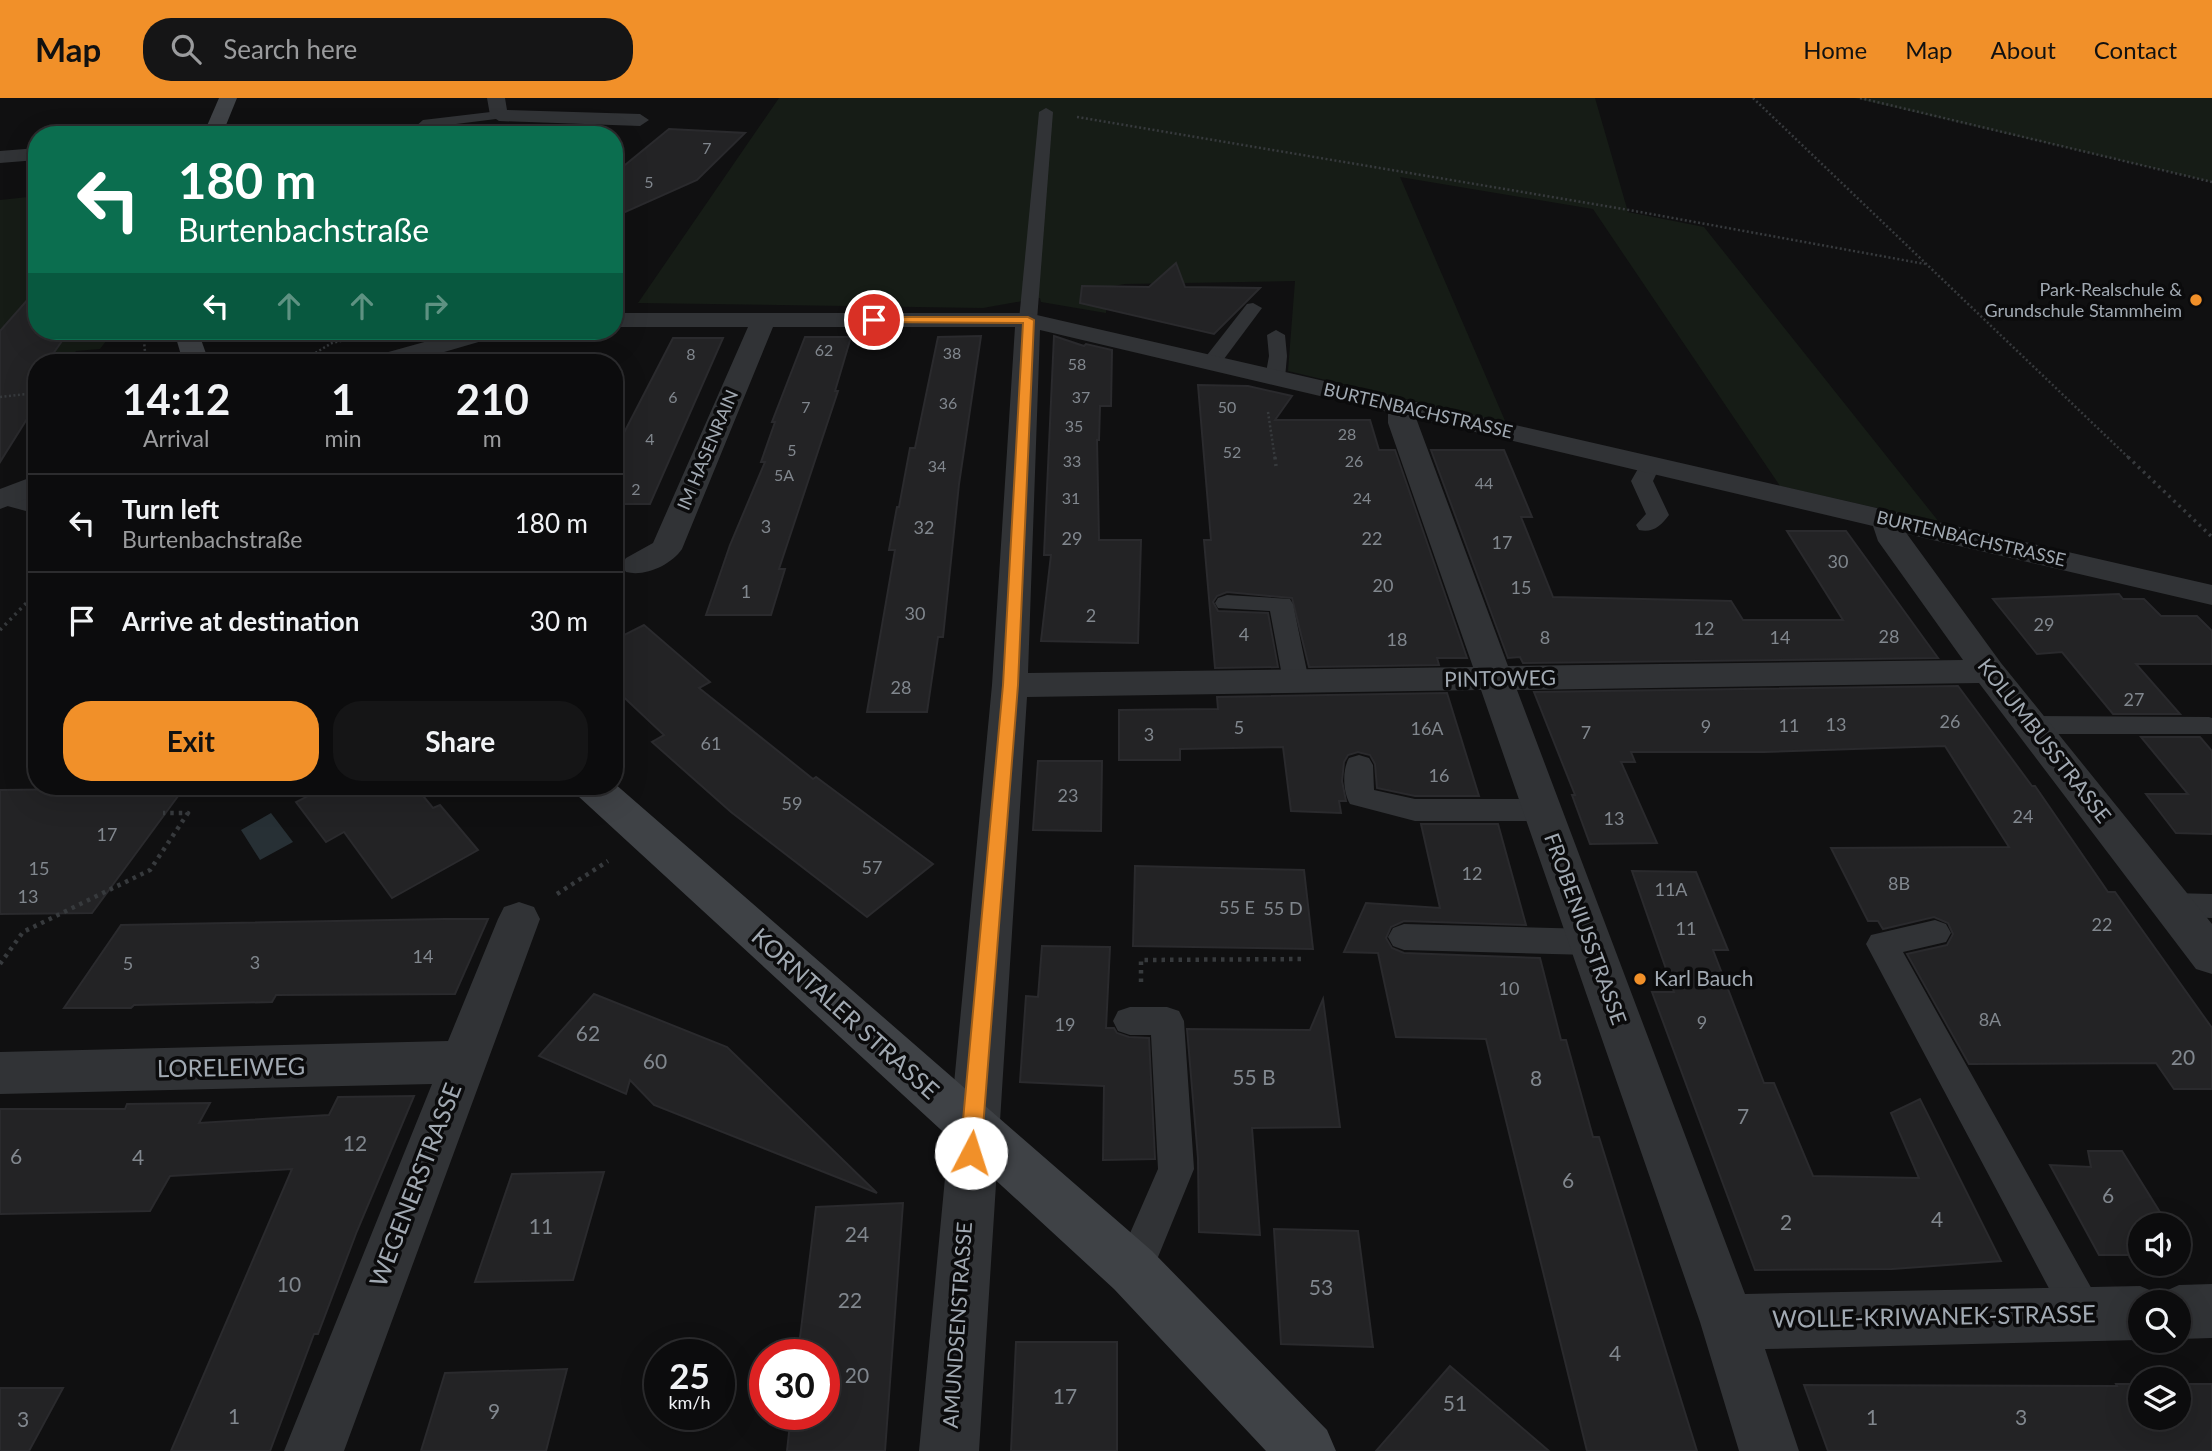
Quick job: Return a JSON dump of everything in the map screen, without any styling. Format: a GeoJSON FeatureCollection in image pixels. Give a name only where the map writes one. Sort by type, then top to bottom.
{"type":"FeatureCollection","features":[{"type":"Feature","properties":{"kind":"street"},"geometry":{"type":"LineString","coordinates":[[216,126],[228,98]]}},
{"type":"Feature","properties":{"kind":"street"},"geometry":{"type":"LineString","coordinates":[[497,107],[644,115],[623,133]]}},
{"type":"Feature","properties":{"kind":"street"},"geometry":{"type":"LineString","coordinates":[[0,157],[28,155]]}},
{"type":"Feature","properties":{"kind":"street","name":"BURTENBACHSTRASSE"},"geometry":{"type":"LineString","coordinates":[[623,320],[1028,320],[2211,596]]}},
{"type":"Feature","properties":{"kind":"street","name":"IM HASENRAIN"},"geometry":{"type":"LineString","coordinates":[[637,565],[666,549],[764,320]]}},
{"type":"Feature","properties":{"kind":"street","name":"AMUNDSENSTRASSE"},"geometry":{"type":"LineString","coordinates":[[949,1451],[1010,685],[1028,320]]}},
{"type":"Feature","properties":{"kind":"street"},"geometry":{"type":"LineString","coordinates":[[399,354],[428,340]]}},
{"type":"Feature","properties":{"kind":"street","name":"FROBENIUSSTRASSE"},"geometry":{"type":"LineString","coordinates":[[1402,407],[1402,423],[1728,1321],[1769,1451]]}},
{"type":"Feature","properties":{"kind":"street"},"geometry":{"type":"LineString","coordinates":[[3,499],[28,488]]}},
{"type":"Feature","properties":{"kind":"street","name":"KOLUMBUSSTRASSE"},"geometry":{"type":"LineString","coordinates":[[1888,520],[1894,541],[1989,671],[2212,956]]}},
{"type":"Feature","properties":{"kind":"street","name":"PINTOWEG"},"geometry":{"type":"LineString","coordinates":[[1010,685],[1989,671]]}},
{"type":"Feature","properties":{"kind":"street","name":"KORNTALER STRASSE"},"geometry":{"type":"LineString","coordinates":[[602,795],[1133,1270],[1306,1451]]}},
{"type":"Feature","properties":{"kind":"street","name":"WEGENERSTRASSE"},"geometry":{"type":"LineString","coordinates":[[314,1451],[519,919]]}},
{"type":"Feature","properties":{"kind":"street","name":"LORELEIWEG"},"geometry":{"type":"LineString","coordinates":[[0,1073],[463,1062]]}},
{"type":"Feature","properties":{"kind":"street"},"geometry":{"type":"LineString","coordinates":[[2191,1312],[2212,1311]]}},
{"type":"Feature","properties":{"kind":"street","name":"WOLLE-KRIWANEK-STRASSE"},"geometry":{"type":"LineString","coordinates":[[1728,1321],[2128,1313]]}},
{"type":"Feature","properties":{"kind":"lane"},"geometry":{"type":"LineString","coordinates":[[424,126],[497,107]]}},
{"type":"Feature","properties":{"kind":"lane"},"geometry":{"type":"LineString","coordinates":[[1028,320],[1046,112]]}},
{"type":"Feature","properties":{"kind":"lane"},"geometry":{"type":"LineString","coordinates":[[1211,363],[1253,308]]}},
{"type":"Feature","properties":{"kind":"lane"},"geometry":{"type":"LineString","coordinates":[[1275,378],[1278,356],[1276,335]]}},
{"type":"Feature","properties":{"kind":"lane"},"geometry":{"type":"LineString","coordinates":[[1647,525],[1658,515],[1642,481],[1650,464]]}},
{"type":"Feature","properties":{"kind":"lane"},"geometry":{"type":"LineString","coordinates":[[3,499],[28,506]]}},
{"type":"Feature","properties":{"kind":"lane"},"geometry":{"type":"LineString","coordinates":[[1227,603],[1281,604],[1296,681]]}},
{"type":"Feature","properties":{"kind":"lane"},"geometry":{"type":"LineString","coordinates":[[2031,725],[2209,726]]}},
{"type":"Feature","properties":{"kind":"lane"},"geometry":{"type":"LineString","coordinates":[[1359,765],[1360,797],[1415,810],[1542,810]]}},
{"type":"Feature","properties":{"kind":"lane"},"geometry":{"type":"LineString","coordinates":[[2172,905],[2212,906]]}},
{"type":"Feature","properties":{"kind":"lane"},"geometry":{"type":"LineString","coordinates":[[1935,933],[1882,944],[2084,1314]]}},
{"type":"Feature","properties":{"kind":"lane"},"geometry":{"type":"LineString","coordinates":[[1404,937],[1590,942]]}},
{"type":"Feature","properties":{"kind":"lane"},"geometry":{"type":"LineString","coordinates":[[1133,1270],[1176,1169],[1167,1021],[1136,1021]]}},
{"type":"Feature","properties":{"kind":"path"},"geometry":{"type":"LineString","coordinates":[[1753,98],[2212,537]]}},
{"type":"Feature","properties":{"kind":"path"},"geometry":{"type":"LineString","coordinates":[[1860,98],[2212,182]]}},
{"type":"Feature","properties":{"kind":"path"},"geometry":{"type":"LineString","coordinates":[[1046,112],[1629,210],[1925,264]]}},
{"type":"Feature","properties":{"kind":"path"},"geometry":{"type":"LineString","coordinates":[[313,354],[336,340]]}},
{"type":"Feature","properties":{"kind":"path"},"geometry":{"type":"LineString","coordinates":[[332,343],[346,340]]}},
{"type":"Feature","properties":{"kind":"path"},"geometry":{"type":"LineString","coordinates":[[1275,378],[1264,388],[1276,466]]}},
{"type":"Feature","properties":{"kind":"path"},"geometry":{"type":"LineString","coordinates":[[0,397],[28,394]]}},
{"type":"Feature","properties":{"kind":"path"},"geometry":{"type":"LineString","coordinates":[[0,630],[28,601]]}},
{"type":"Feature","properties":{"kind":"path"},"geometry":{"type":"LineString","coordinates":[[0,620],[10,620]]}},
{"type":"Feature","properties":{"kind":"path"},"geometry":{"type":"LineString","coordinates":[[0,964],[23,932],[150,870],[188,813],[163,813]]}},
{"type":"Feature","properties":{"kind":"path"},"geometry":{"type":"LineString","coordinates":[[519,919],[647,835]]}},
{"type":"Feature","properties":{"kind":"path"},"geometry":{"type":"LineString","coordinates":[[1136,1021],[1140,960],[1306,959]]}},
{"type":"Feature","properties":{"kind":"shaded area"},"geometry":{"type":"Polygon","coordinates":[[[779,98],[1595,98],[1628,212],[1704,227],[1939,522],[1780,486],[1593,209],[1400,177],[1506,423],[1288,371],[1295,281],[1125,284],[1107,287],[1106,313],[1041,302],[1040,298],[983,308],[638,303],[779,98]]]}},
{"type":"Feature","properties":{"kind":"shaded area"},"geometry":{"type":"Polygon","coordinates":[[[1854,98],[2212,98],[2212,182],[1854,98]]]}},
{"type":"Feature","properties":{"kind":"shaded area"},"geometry":{"type":"Polygon","coordinates":[[[28,197],[28,304],[9,337],[28,335],[28,340],[107,340],[100,349],[76,351],[74,354],[28,354],[28,360],[0,363],[0,200],[28,197]]]}},
{"type":"Feature","properties":{"kind":"shaded area"},"geometry":{"type":"Polygon","coordinates":[[[271,813],[293,842],[260,860],[241,830],[271,813]]]}},
{"type":"Feature","properties":{"kind":"building"},"geometry":{"type":"Polygon","coordinates":[[[669,129],[745,133],[697,180],[623,213],[623,167],[669,129]]]}},
{"type":"Feature","properties":{"kind":"building"},"geometry":{"type":"Polygon","coordinates":[[[1176,263],[1185,287],[1260,288],[1214,334],[1080,303],[1082,286],[1149,287],[1176,263]]]}},
{"type":"Feature","properties":{"kind":"building"},"geometry":{"type":"Polygon","coordinates":[[[28,299],[28,340],[63,340],[53,354],[28,354],[28,417],[0,462],[0,331],[28,299]]]}},
{"type":"Feature","properties":{"kind":"building"},"geometry":{"type":"Polygon","coordinates":[[[981,336],[959,484],[943,637],[938,637],[927,712],[867,712],[895,550],[889,550],[897,507],[910,448],[915,448],[938,337],[981,336]]]}},
{"type":"Feature","properties":{"kind":"building"},"geometry":{"type":"Polygon","coordinates":[[[1054,336],[1084,346],[1086,344],[1112,350],[1111,406],[1100,406],[1097,440],[1099,540],[1141,540],[1138,643],[1041,641],[1051,555],[1044,555],[1054,336]]]}},
{"type":"Feature","properties":{"kind":"building"},"geometry":{"type":"Polygon","coordinates":[[[805,337],[851,337],[835,391],[838,391],[779,569],[785,569],[771,615],[706,615],[730,545],[765,462],[761,462],[775,422],[772,422],[805,337]]]}},
{"type":"Feature","properties":{"kind":"building"},"geometry":{"type":"Polygon","coordinates":[[[673,338],[723,338],[650,504],[623,504],[623,435],[673,338]]]}},
{"type":"Feature","properties":{"kind":"building"},"geometry":{"type":"Polygon","coordinates":[[[1198,385],[1248,386],[1292,396],[1275,420],[1370,420],[1379,450],[1395,450],[1467,658],[1437,658],[1439,665],[1309,667],[1292,598],[1227,592],[1217,596],[1213,602],[1218,611],[1268,613],[1278,667],[1215,668],[1204,540],[1211,540],[1198,385]]]}},
{"type":"Feature","properties":{"kind":"building"},"geometry":{"type":"Polygon","coordinates":[[[1431,450],[1504,450],[1532,517],[1521,517],[1553,597],[1731,601],[1743,620],[1843,620],[1787,531],[1846,531],[1938,658],[1523,663],[1520,657],[1508,658],[1431,450]]]}},
{"type":"Feature","properties":{"kind":"building"},"geometry":{"type":"Polygon","coordinates":[[[2119,594],[2123,599],[2144,599],[2161,616],[2197,616],[2212,631],[2212,664],[2136,664],[2180,714],[2113,714],[2062,652],[2037,654],[1993,599],[2119,594]]]}},
{"type":"Feature","properties":{"kind":"building"},"geometry":{"type":"Polygon","coordinates":[[[644,625],[710,682],[699,688],[813,779],[816,777],[933,864],[867,917],[731,812],[652,742],[664,735],[623,696],[623,636],[644,625]]]}},
{"type":"Feature","properties":{"kind":"building"},"geometry":{"type":"Polygon","coordinates":[[[1958,686],[2032,786],[2035,786],[2108,892],[2115,892],[2212,1028],[2212,1089],[2174,1089],[2156,1063],[1969,1064],[1907,954],[1947,945],[1953,934],[1948,923],[1934,917],[1883,929],[1878,921],[1868,921],[1831,848],[2009,847],[1945,746],[1764,752],[1631,752],[1635,762],[1621,762],[1657,843],[1590,844],[1572,795],[1575,795],[1534,692],[1958,686]]]}},
{"type":"Feature","properties":{"kind":"building"},"geometry":{"type":"Polygon","coordinates":[[[1447,693],[1479,796],[1415,796],[1377,788],[1375,764],[1370,755],[1358,752],[1348,755],[1344,762],[1342,781],[1346,801],[1339,801],[1341,813],[1291,811],[1283,747],[1180,749],[1180,760],[1119,760],[1119,710],[1218,709],[1217,697],[1447,693]]]}},
{"type":"Feature","properties":{"kind":"building"},"geometry":{"type":"Polygon","coordinates":[[[2141,737],[2200,737],[2212,751],[2212,834],[2176,833],[2146,794],[2188,794],[2141,737]]]}},
{"type":"Feature","properties":{"kind":"building"},"geometry":{"type":"Polygon","coordinates":[[[1038,761],[1102,761],[1101,831],[1033,830],[1038,761]]]}},
{"type":"Feature","properties":{"kind":"building"},"geometry":{"type":"Polygon","coordinates":[[[0,790],[28,790],[28,795],[179,795],[92,913],[0,914],[0,790]]]}},
{"type":"Feature","properties":{"kind":"building"},"geometry":{"type":"Polygon","coordinates":[[[310,795],[422,795],[433,808],[440,805],[478,850],[392,898],[344,832],[326,842],[296,802],[310,795]]]}},
{"type":"Feature","properties":{"kind":"building"},"geometry":{"type":"Polygon","coordinates":[[[1421,824],[1498,824],[1526,925],[1404,921],[1391,927],[1386,938],[1392,948],[1404,953],[1540,958],[1561,1040],[1566,1040],[1593,1137],[1599,1137],[1697,1451],[1587,1451],[1486,1039],[1396,1037],[1378,953],[1344,952],[1366,903],[1440,908],[1421,824]]]}},
{"type":"Feature","properties":{"kind":"building"},"geometry":{"type":"Polygon","coordinates":[[[1135,866],[1304,870],[1313,949],[1133,946],[1135,866]]]}},
{"type":"Feature","properties":{"kind":"building"},"geometry":{"type":"Polygon","coordinates":[[[1632,871],[1696,872],[1728,950],[1713,950],[1764,1083],[1774,1083],[1813,1176],[1919,1178],[1891,1113],[1920,1099],[2001,1261],[1892,1269],[1755,1270],[1652,992],[1674,992],[1632,871]]]}},
{"type":"Feature","properties":{"kind":"building"},"geometry":{"type":"Polygon","coordinates":[[[488,919],[455,994],[276,995],[272,1002],[64,1008],[121,925],[488,919]]]}},
{"type":"Feature","properties":{"kind":"building"},"geometry":{"type":"Polygon","coordinates":[[[1042,946],[1110,947],[1106,1028],[1114,1028],[1117,1033],[1129,1037],[1149,1038],[1155,1159],[1103,1160],[1104,1086],[1020,1082],[1026,996],[1038,997],[1042,946]]]}},
{"type":"Feature","properties":{"kind":"building"},"geometry":{"type":"Polygon","coordinates":[[[594,994],[727,1047],[877,1193],[654,1105],[630,1080],[626,1094],[539,1056],[594,994]]]}},
{"type":"Feature","properties":{"kind":"building"},"geometry":{"type":"Polygon","coordinates":[[[1323,999],[1340,1127],[1252,1128],[1260,1235],[1199,1232],[1198,1158],[1187,1029],[1310,1030],[1323,999]]]}},
{"type":"Feature","properties":{"kind":"building"},"geometry":{"type":"Polygon","coordinates":[[[414,1096],[357,1231],[318,1334],[314,1334],[270,1451],[171,1451],[292,1169],[170,1176],[150,1211],[0,1214],[0,1109],[125,1109],[127,1104],[210,1103],[199,1123],[329,1115],[338,1097],[414,1096]]]}},
{"type":"Feature","properties":{"kind":"building"},"geometry":{"type":"Polygon","coordinates":[[[2088,1151],[2122,1151],[2161,1213],[2128,1213],[2128,1255],[2099,1255],[2050,1165],[2091,1167],[2088,1151]]]}},
{"type":"Feature","properties":{"kind":"building"},"geometry":{"type":"Polygon","coordinates":[[[604,1172],[573,1280],[475,1282],[512,1174],[604,1172]]]}},
{"type":"Feature","properties":{"kind":"building"},"geometry":{"type":"Polygon","coordinates":[[[903,1203],[885,1451],[787,1451],[789,1430],[840,1430],[840,1339],[800,1339],[816,1207],[903,1203]]]}},
{"type":"Feature","properties":{"kind":"building"},"geometry":{"type":"Polygon","coordinates":[[[1274,1229],[1358,1231],[1373,1347],[1281,1344],[1274,1229]]]}},
{"type":"Feature","properties":{"kind":"building"},"geometry":{"type":"Polygon","coordinates":[[[1016,1342],[1117,1342],[1117,1451],[1011,1451],[1016,1342]]]}},
{"type":"Feature","properties":{"kind":"building"},"geometry":{"type":"Polygon","coordinates":[[[1450,1366],[1549,1451],[1376,1451],[1450,1366]]]}},
{"type":"Feature","properties":{"kind":"building"},"geometry":{"type":"Polygon","coordinates":[[[567,1369],[546,1451],[421,1451],[445,1373],[567,1369]]]}},
{"type":"Feature","properties":{"kind":"building"},"geometry":{"type":"Polygon","coordinates":[[[2116,1384],[2128,1384],[2128,1430],[2191,1430],[2191,1384],[2212,1384],[2212,1451],[1828,1451],[1804,1385],[2117,1386],[2116,1384]]]}},
{"type":"Feature","properties":{"kind":"building"},"geometry":{"type":"Polygon","coordinates":[[[0,1388],[63,1388],[29,1451],[0,1451],[0,1388]]]}},
{"type":"Feature","properties":{"kind":"place","name":"Park-Realschule & Grundschule Stammheim"},"geometry":{"type":"Point","coordinates":[2196,300]}},
{"type":"Feature","properties":{"kind":"place","name":"Karl Bauch"},"geometry":{"type":"Point","coordinates":[1640,979]}},
{"type":"Feature","properties":{"kind":"route"},"geometry":{"type":"LineString","coordinates":[[874,320],[1028,320],[1010,685],[971,1153]]}}]}
